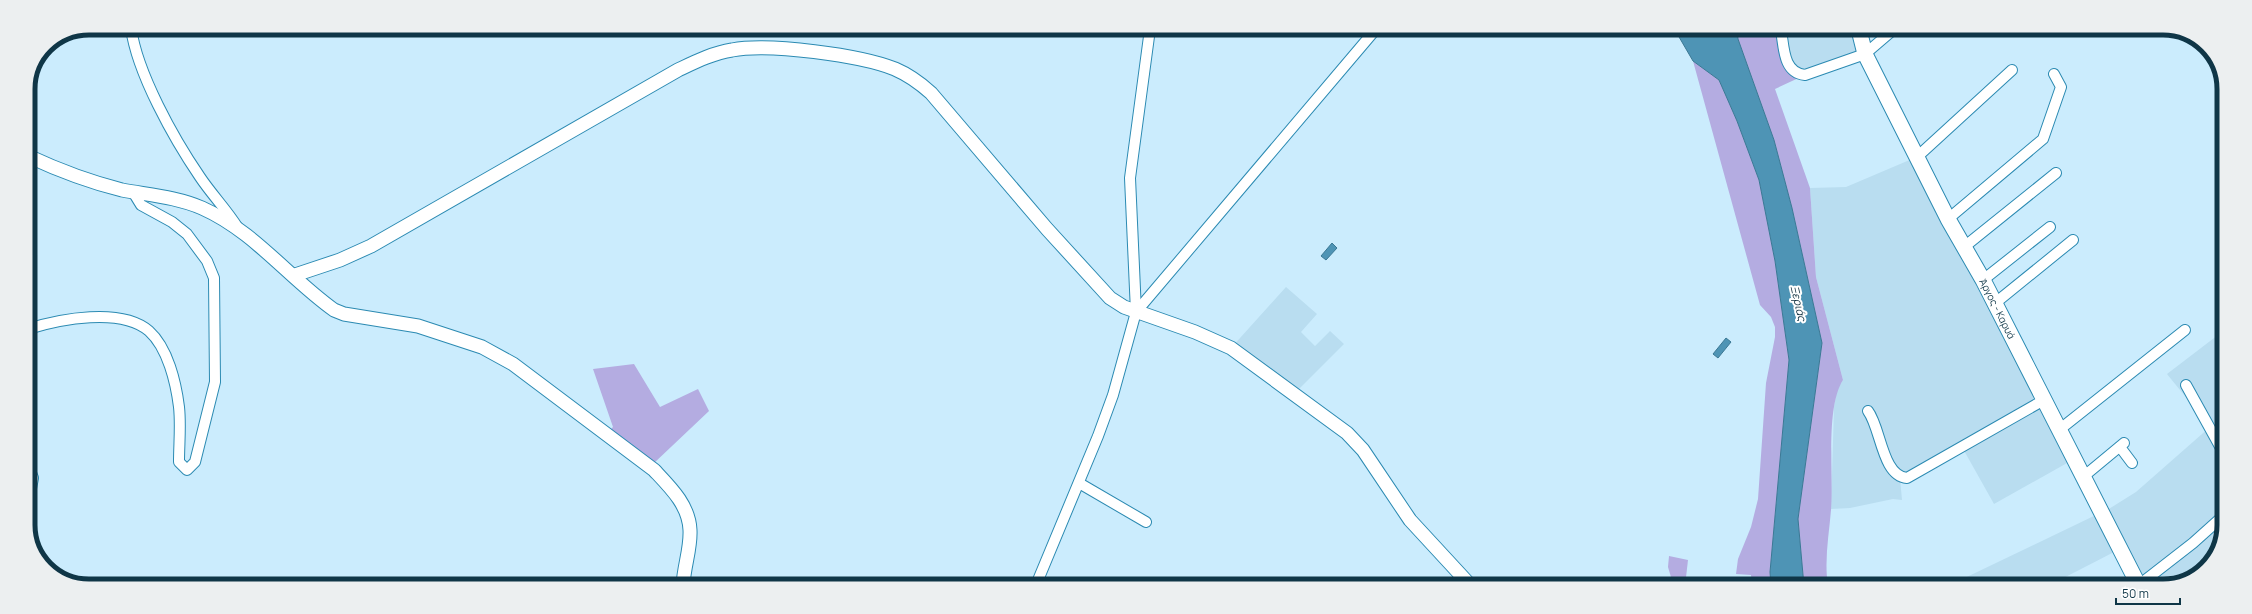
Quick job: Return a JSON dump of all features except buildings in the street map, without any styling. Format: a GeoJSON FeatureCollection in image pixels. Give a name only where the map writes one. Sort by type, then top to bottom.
{"type":"FeatureCollection","features":[{"type":"Feature","properties":{"kind":"main road","name":"Άργος - Καρυά"},"geometry":{"type":"LineString","coordinates":[[1860,35],[1865,54],[1948,219],[1983,280],[2135,579]]}},
{"type":"Feature","properties":{"kind":"street"},"geometry":{"type":"LineString","coordinates":[[132,35],[134,47],[142,67],[173,134],[200,177],[230,214],[238,228]]}},
{"type":"Feature","properties":{"kind":"street"},"geometry":{"type":"LineString","coordinates":[[1039,579],[1079,483],[1111,401],[1136,312],[1130,178],[1149,35]]}},
{"type":"Feature","properties":{"kind":"street"},"geometry":{"type":"LineString","coordinates":[[1136,312],[1371,35]]}},
{"type":"Feature","properties":{"kind":"street"},"geometry":{"type":"LineString","coordinates":[[1782,35],[1786,59],[1796,74],[1805,75],[1865,54],[1887,35]]}},
{"type":"Feature","properties":{"kind":"street"},"geometry":{"type":"LineString","coordinates":[[295,275],[327,265],[371,246],[678,70],[732,50],[769,48],[850,58],[888,67],[918,82],[945,108],[1099,288],[1114,302],[1136,312],[1184,328],[1231,348],[1342,429],[1363,450],[1410,520],[1464,579]]}},
{"type":"Feature","properties":{"kind":"street"},"geometry":{"type":"LineString","coordinates":[[1917,157],[2012,70]]}},
{"type":"Feature","properties":{"kind":"street"},"geometry":{"type":"LineString","coordinates":[[1948,219],[2044,137],[2061,86],[2054,74]]}},
{"type":"Feature","properties":{"kind":"street"},"geometry":{"type":"LineString","coordinates":[[35,159],[65,171],[133,192],[194,205],[238,228],[295,275],[319,299],[344,314],[418,326],[482,347],[513,364],[654,470],[674,491],[685,511],[690,529],[684,579]]}},
{"type":"Feature","properties":{"kind":"street"},"geometry":{"type":"LineString","coordinates":[[1964,247],[2056,173]]}},
{"type":"Feature","properties":{"kind":"street"},"geometry":{"type":"LineString","coordinates":[[35,327],[70,319],[96,317],[122,319],[139,324],[150,332],[165,354],[174,384],[179,407],[179,462],[187,470],[191,467],[195,462],[214,382],[214,278],[207,261],[187,234],[172,222],[141,205],[135,198],[133,192]]}},
{"type":"Feature","properties":{"kind":"street"},"geometry":{"type":"LineString","coordinates":[[1983,280],[2050,227]]}},
{"type":"Feature","properties":{"kind":"street"},"geometry":{"type":"LineString","coordinates":[[1994,304],[2073,240]]}},
{"type":"Feature","properties":{"kind":"street"},"geometry":{"type":"LineString","coordinates":[[2059,430],[2185,330]]}},
{"type":"Feature","properties":{"kind":"street"},"geometry":{"type":"LineString","coordinates":[[2186,385],[2217,441]]}},
{"type":"Feature","properties":{"kind":"street"},"geometry":{"type":"LineString","coordinates":[[1868,411],[1872,417],[1884,454],[1894,473],[1900,478],[1907,478],[2044,400]]}},
{"type":"Feature","properties":{"kind":"street"},"geometry":{"type":"LineString","coordinates":[[2083,477],[2122,445],[2132,463]]}},
{"type":"Feature","properties":{"kind":"street"},"geometry":{"type":"LineString","coordinates":[[1079,483],[1146,522]]}},
{"type":"Feature","properties":{"kind":"street"},"geometry":{"type":"LineString","coordinates":[[2148,579],[2193,543],[2217,521]]}},
{"type":"Feature","properties":{"kind":"shaded area"},"geometry":{"type":"Polygon","coordinates":[[[1738,35],[1782,35],[1786,59],[1805,75],[1775,89],[1810,188],[1816,277],[1843,380],[1837,392],[1832,424],[1832,496],[1827,557],[1827,579],[1803,579],[1798,519],[1822,343],[1792,208],[1774,140],[1738,35]]]}},
{"type":"Feature","properties":{"kind":"shaded area"},"geometry":{"type":"Polygon","coordinates":[[[1783,35],[1856,35],[1862,55],[1796,74],[1783,35]]]}},
{"type":"Feature","properties":{"kind":"shaded area"},"geometry":{"type":"Polygon","coordinates":[[[1693,61],[1719,80],[1737,121],[1759,180],[1775,261],[1789,360],[1770,579],[1751,579],[1751,575],[1736,574],[1738,559],[1751,527],[1758,499],[1766,383],[1775,337],[1775,327],[1771,317],[1760,305],[1693,61]]]}},
{"type":"Feature","properties":{"kind":"shaded area"},"geometry":{"type":"Polygon","coordinates":[[[1919,156],[2076,458],[1994,504],[1962,447],[1900,478],[1902,500],[1893,499],[1850,508],[1831,509],[1834,407],[1837,389],[1843,380],[1816,277],[1810,188],[1846,187],[1919,156]]]}},
{"type":"Feature","properties":{"kind":"shaded area"},"geometry":{"type":"Polygon","coordinates":[[[1286,287],[1317,314],[1301,332],[1315,346],[1330,331],[1344,344],[1293,395],[1231,348],[1286,287]]]}},
{"type":"Feature","properties":{"kind":"shaded area"},"geometry":{"type":"Polygon","coordinates":[[[2217,336],[2217,421],[2210,427],[2167,374],[2217,336]]]}},
{"type":"Feature","properties":{"kind":"shaded area"},"geometry":{"type":"Polygon","coordinates":[[[634,364],[660,407],[698,389],[709,411],[653,464],[610,430],[613,427],[593,369],[634,364]]]}},
{"type":"Feature","properties":{"kind":"shaded area"},"geometry":{"type":"Polygon","coordinates":[[[2210,427],[2217,440],[2217,532],[2208,555],[2196,568],[2170,579],[2139,579],[2104,512],[2136,492],[2210,427]]]}},
{"type":"Feature","properties":{"kind":"shaded area"},"geometry":{"type":"Polygon","coordinates":[[[2098,514],[2118,550],[2062,579],[1963,579],[2098,514]]]}},
{"type":"Feature","properties":{"kind":"shaded area"},"geometry":{"type":"Polygon","coordinates":[[[1669,556],[1688,560],[1686,579],[1672,579],[1668,567],[1669,556]]]}},
{"type":"Feature","properties":{"kind":"water","name":"Ξεριάς"},"geometry":{"type":"Polygon","coordinates":[[[1678,35],[1738,35],[1774,140],[1792,208],[1822,343],[1798,519],[1803,579],[1770,579],[1789,360],[1775,261],[1759,180],[1737,121],[1719,80],[1693,61],[1678,35]]]}},
{"type":"Feature","properties":{"kind":"water"},"geometry":{"type":"Polygon","coordinates":[[[1332,243],[1337,248],[1326,260],[1321,256],[1332,243]]]}},
{"type":"Feature","properties":{"kind":"water"},"geometry":{"type":"Polygon","coordinates":[[[1726,338],[1731,342],[1718,358],[1713,354],[1726,338]]]}}]}
